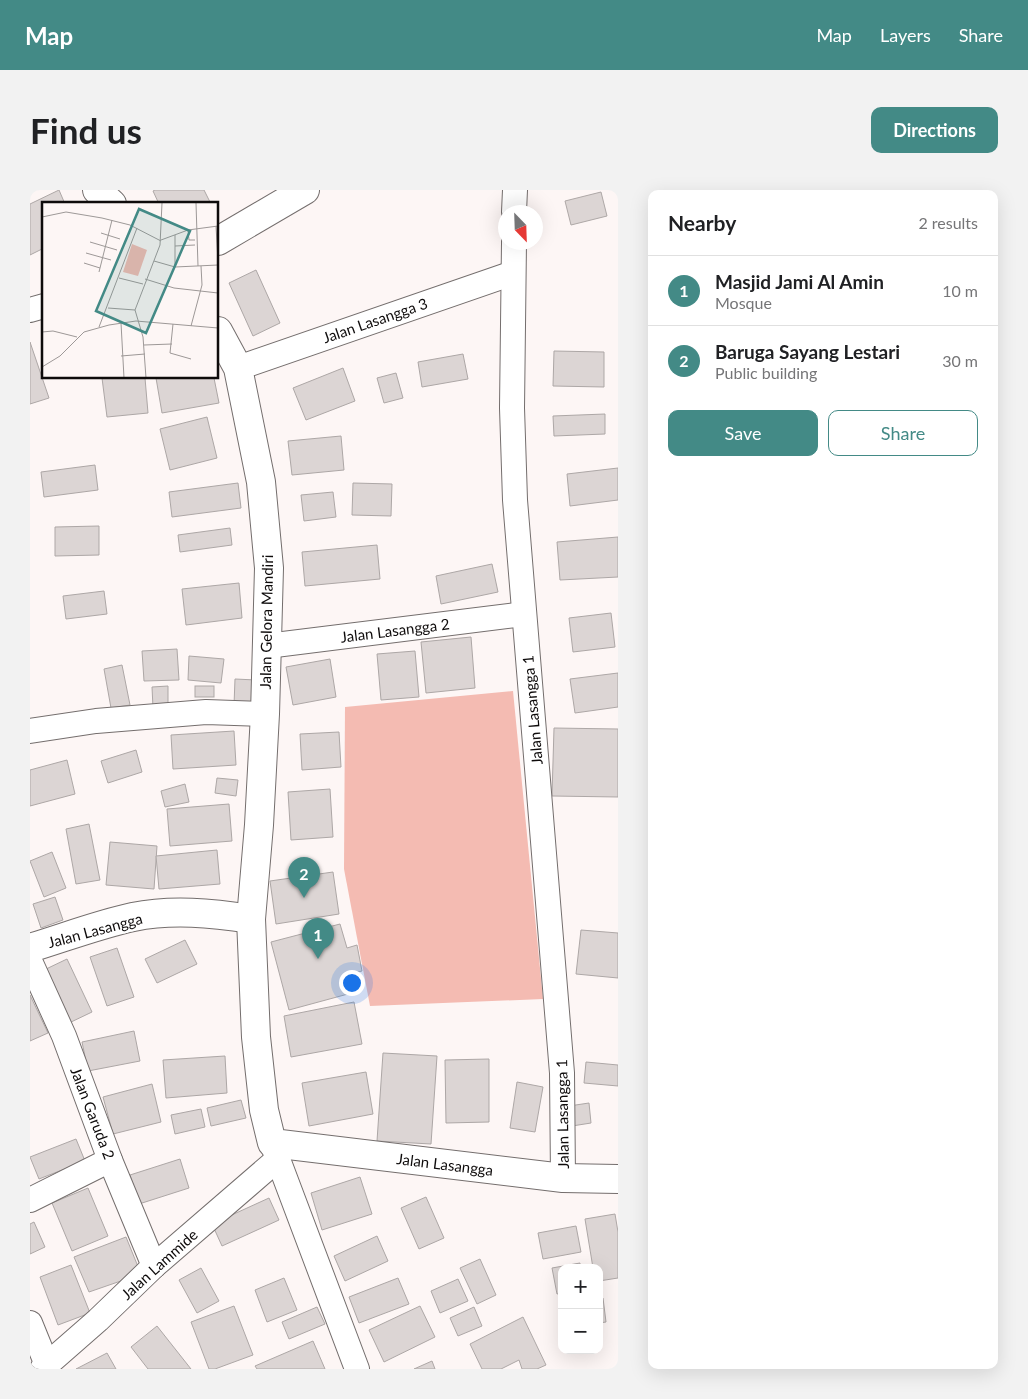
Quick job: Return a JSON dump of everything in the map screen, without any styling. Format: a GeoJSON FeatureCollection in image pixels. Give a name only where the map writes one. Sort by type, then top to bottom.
{"type":"FeatureCollection","features":[{"type":"Feature","properties":{"kind":"street"},"geometry":{"type":"LineString","coordinates":[[97,190],[110,202]]}},
{"type":"Feature","properties":{"kind":"street"},"geometry":{"type":"LineString","coordinates":[[219,240],[305,190]]}},
{"type":"Feature","properties":{"kind":"street"},"geometry":{"type":"LineString","coordinates":[[514,205],[515,190]]}},
{"type":"Feature","properties":{"kind":"street","name":"Jalan Lasangga 1"},"geometry":{"type":"LineString","coordinates":[[514,250],[512,408],[516,500],[562,1073],[563,1178]]}},
{"type":"Feature","properties":{"kind":"street","name":"Jalan Lasangga 3"},"geometry":{"type":"LineString","coordinates":[[238,368],[513,273]]}},
{"type":"Feature","properties":{"kind":"street","name":"Jalan Gelora Mandiri"},"geometry":{"type":"LineString","coordinates":[[219,333],[238,368],[261,482],[269,568],[265,714],[259,825],[251,919],[256,1037],[264,1110],[275,1151]]}},
{"type":"Feature","properties":{"kind":"street","name":"Jalan Lasangga 2"},"geometry":{"type":"LineString","coordinates":[[267,646],[524,614]]}},
{"type":"Feature","properties":{"kind":"street"},"geometry":{"type":"LineString","coordinates":[[30,731],[96,721],[206,712],[265,714]]}},
{"type":"Feature","properties":{"kind":"street","name":"Jalan Lasangga"},"geometry":{"type":"LineString","coordinates":[[30,948],[133,917],[168,913],[208,913],[251,919]]}},
{"type":"Feature","properties":{"kind":"street","name":"Jalan Garuda 2"},"geometry":{"type":"LineString","coordinates":[[30,961],[64,1036],[110,1160],[154,1266]]}},
{"type":"Feature","properties":{"kind":"street"},"geometry":{"type":"LineString","coordinates":[[275,1151],[357,1369]]}},
{"type":"Feature","properties":{"kind":"street","name":"Jalan Lasangga"},"geometry":{"type":"LineString","coordinates":[[275,1151],[563,1178],[618,1179]]}},
{"type":"Feature","properties":{"kind":"street","name":"Jalan Lammide"},"geometry":{"type":"LineString","coordinates":[[44,1367],[98,1320],[275,1151]]}},
{"type":"Feature","properties":{"kind":"street"},"geometry":{"type":"LineString","coordinates":[[30,1200],[110,1160]]}},
{"type":"Feature","properties":{"kind":"street"},"geometry":{"type":"LineString","coordinates":[[30,1322],[44,1367]]}},
{"type":"Feature","properties":{"kind":"shaded area"},"geometry":{"type":"Polygon","coordinates":[[[513,691],[543,999],[370,1006],[344,869],[345,707],[513,691]]]}},
{"type":"Feature","properties":{"kind":"building"},"geometry":{"type":"Polygon","coordinates":[[[59,190],[64,202],[42,202],[42,249],[30,255],[30,204],[59,190]]]}},
{"type":"Feature","properties":{"kind":"building"},"geometry":{"type":"Polygon","coordinates":[[[204,190],[210,202],[158,202],[153,191],[204,190]]]}},
{"type":"Feature","properties":{"kind":"building"},"geometry":{"type":"Polygon","coordinates":[[[601,192],[607,216],[571,225],[565,201],[601,192]]]}},
{"type":"Feature","properties":{"kind":"building"},"geometry":{"type":"Polygon","coordinates":[[[256,270],[280,323],[253,336],[229,283],[256,270]]]}},
{"type":"Feature","properties":{"kind":"building"},"geometry":{"type":"Polygon","coordinates":[[[30,342],[49,398],[30,404],[30,342]]]}},
{"type":"Feature","properties":{"kind":"building"},"geometry":{"type":"Polygon","coordinates":[[[554,351],[604,352],[604,387],[553,386],[554,351]]]}},
{"type":"Feature","properties":{"kind":"building"},"geometry":{"type":"Polygon","coordinates":[[[463,354],[468,379],[422,387],[418,362],[463,354]]]}},
{"type":"Feature","properties":{"kind":"building"},"geometry":{"type":"Polygon","coordinates":[[[343,368],[355,401],[306,420],[293,388],[343,368]]]}},
{"type":"Feature","properties":{"kind":"building"},"geometry":{"type":"Polygon","coordinates":[[[396,373],[403,398],[384,403],[377,378],[396,373]]]}},
{"type":"Feature","properties":{"kind":"building"},"geometry":{"type":"Polygon","coordinates":[[[102,379],[145,379],[148,413],[107,417],[102,379]]]}},
{"type":"Feature","properties":{"kind":"building"},"geometry":{"type":"Polygon","coordinates":[[[156,379],[214,379],[219,403],[162,413],[156,379]]]}},
{"type":"Feature","properties":{"kind":"building"},"geometry":{"type":"Polygon","coordinates":[[[605,414],[605,434],[554,436],[553,416],[605,414]]]}},
{"type":"Feature","properties":{"kind":"building"},"geometry":{"type":"Polygon","coordinates":[[[207,417],[217,458],[170,470],[160,429],[207,417]]]}},
{"type":"Feature","properties":{"kind":"building"},"geometry":{"type":"Polygon","coordinates":[[[341,436],[344,470],[292,475],[288,441],[341,436]]]}},
{"type":"Feature","properties":{"kind":"building"},"geometry":{"type":"Polygon","coordinates":[[[95,465],[98,490],[44,497],[41,472],[95,465]]]}},
{"type":"Feature","properties":{"kind":"building"},"geometry":{"type":"Polygon","coordinates":[[[618,468],[618,500],[570,506],[567,474],[618,468]]]}},
{"type":"Feature","properties":{"kind":"building"},"geometry":{"type":"Polygon","coordinates":[[[238,483],[241,508],[172,517],[169,492],[238,483]]]}},
{"type":"Feature","properties":{"kind":"building"},"geometry":{"type":"Polygon","coordinates":[[[353,483],[392,484],[391,516],[352,515],[353,483]]]}},
{"type":"Feature","properties":{"kind":"building"},"geometry":{"type":"Polygon","coordinates":[[[333,492],[336,517],[304,521],[301,495],[333,492]]]}},
{"type":"Feature","properties":{"kind":"building"},"geometry":{"type":"Polygon","coordinates":[[[99,526],[99,555],[55,556],[55,527],[99,526]]]}},
{"type":"Feature","properties":{"kind":"building"},"geometry":{"type":"Polygon","coordinates":[[[230,528],[232,545],[180,552],[178,535],[230,528]]]}},
{"type":"Feature","properties":{"kind":"building"},"geometry":{"type":"Polygon","coordinates":[[[618,537],[618,577],[560,580],[557,542],[618,537]]]}},
{"type":"Feature","properties":{"kind":"building"},"geometry":{"type":"Polygon","coordinates":[[[377,545],[380,579],[305,586],[302,552],[377,545]]]}},
{"type":"Feature","properties":{"kind":"building"},"geometry":{"type":"Polygon","coordinates":[[[492,564],[498,592],[441,604],[436,576],[492,564]]]}},
{"type":"Feature","properties":{"kind":"building"},"geometry":{"type":"Polygon","coordinates":[[[239,583],[242,618],[186,625],[182,589],[239,583]]]}},
{"type":"Feature","properties":{"kind":"building"},"geometry":{"type":"Polygon","coordinates":[[[104,591],[107,614],[66,619],[63,596],[104,591]]]}},
{"type":"Feature","properties":{"kind":"building"},"geometry":{"type":"Polygon","coordinates":[[[611,613],[615,647],[573,652],[569,618],[611,613]]]}},
{"type":"Feature","properties":{"kind":"building"},"geometry":{"type":"Polygon","coordinates":[[[471,637],[475,688],[426,693],[421,642],[471,637]]]}},
{"type":"Feature","properties":{"kind":"building"},"geometry":{"type":"Polygon","coordinates":[[[177,649],[179,680],[144,681],[142,651],[177,649]]]}},
{"type":"Feature","properties":{"kind":"building"},"geometry":{"type":"Polygon","coordinates":[[[415,651],[419,697],[381,700],[377,654],[415,651]]]}},
{"type":"Feature","properties":{"kind":"building"},"geometry":{"type":"Polygon","coordinates":[[[189,656],[224,659],[221,683],[188,680],[189,656]]]}},
{"type":"Feature","properties":{"kind":"building"},"geometry":{"type":"Polygon","coordinates":[[[330,659],[336,697],[293,705],[286,667],[330,659]]]}},
{"type":"Feature","properties":{"kind":"building"},"geometry":{"type":"Polygon","coordinates":[[[122,665],[130,705],[111,708],[104,669],[122,665]]]}},
{"type":"Feature","properties":{"kind":"building"},"geometry":{"type":"Polygon","coordinates":[[[618,673],[618,707],[575,713],[570,679],[618,673]]]}},
{"type":"Feature","properties":{"kind":"building"},"geometry":{"type":"Polygon","coordinates":[[[235,679],[256,680],[255,706],[234,705],[235,679]]]}},
{"type":"Feature","properties":{"kind":"building"},"geometry":{"type":"Polygon","coordinates":[[[168,686],[168,708],[153,708],[152,687],[168,686]]]}},
{"type":"Feature","properties":{"kind":"building"},"geometry":{"type":"Polygon","coordinates":[[[195,686],[214,686],[214,697],[195,697],[195,686]]]}},
{"type":"Feature","properties":{"kind":"building"},"geometry":{"type":"Polygon","coordinates":[[[554,728],[618,729],[618,797],[552,796],[554,728]]]}},
{"type":"Feature","properties":{"kind":"building"},"geometry":{"type":"Polygon","coordinates":[[[234,731],[236,765],[173,769],[171,735],[234,731]]]}},
{"type":"Feature","properties":{"kind":"building"},"geometry":{"type":"Polygon","coordinates":[[[339,732],[341,767],[302,770],[300,734],[339,732]]]}},
{"type":"Feature","properties":{"kind":"building"},"geometry":{"type":"Polygon","coordinates":[[[136,750],[142,772],[108,783],[101,761],[136,750]]]}},
{"type":"Feature","properties":{"kind":"building"},"geometry":{"type":"Polygon","coordinates":[[[67,760],[75,794],[30,806],[30,770],[67,760]]]}},
{"type":"Feature","properties":{"kind":"building"},"geometry":{"type":"Polygon","coordinates":[[[217,778],[238,780],[236,796],[215,793],[217,778]]]}},
{"type":"Feature","properties":{"kind":"building"},"geometry":{"type":"Polygon","coordinates":[[[185,784],[189,802],[165,807],[161,791],[185,784]]]}},
{"type":"Feature","properties":{"kind":"building"},"geometry":{"type":"Polygon","coordinates":[[[330,789],[333,837],[291,840],[288,792],[330,789]]]}},
{"type":"Feature","properties":{"kind":"building"},"geometry":{"type":"Polygon","coordinates":[[[229,804],[232,841],[170,846],[167,809],[229,804]]]}},
{"type":"Feature","properties":{"kind":"building"},"geometry":{"type":"Polygon","coordinates":[[[89,824],[100,880],[76,884],[66,829],[89,824]]]}},
{"type":"Feature","properties":{"kind":"building"},"geometry":{"type":"Polygon","coordinates":[[[110,842],[157,846],[154,889],[106,885],[110,842]]]}},
{"type":"Feature","properties":{"kind":"building"},"geometry":{"type":"Polygon","coordinates":[[[217,850],[220,884],[159,889],[156,856],[217,850]]]}},
{"type":"Feature","properties":{"kind":"building"},"geometry":{"type":"Polygon","coordinates":[[[52,852],[66,888],[44,897],[30,861],[52,852]]]}},
{"type":"Feature","properties":{"kind":"building"},"geometry":{"type":"Polygon","coordinates":[[[333,872],[339,914],[276,924],[270,881],[333,872]]]}},
{"type":"Feature","properties":{"kind":"building"},"geometry":{"type":"Polygon","coordinates":[[[55,897],[63,920],[41,928],[33,904],[55,897]]]}},
{"type":"Feature","properties":{"kind":"building"},"geometry":{"type":"Polygon","coordinates":[[[340,924],[347,948],[357,945],[362,971],[354,973],[359,991],[289,1010],[271,942],[340,924]]]}},
{"type":"Feature","properties":{"kind":"building"},"geometry":{"type":"Polygon","coordinates":[[[581,930],[618,933],[618,978],[576,974],[581,930]]]}},
{"type":"Feature","properties":{"kind":"building"},"geometry":{"type":"Polygon","coordinates":[[[185,940],[197,964],[157,983],[145,959],[185,940]]]}},
{"type":"Feature","properties":{"kind":"building"},"geometry":{"type":"Polygon","coordinates":[[[117,948],[134,997],[107,1006],[90,957],[117,948]]]}},
{"type":"Feature","properties":{"kind":"building"},"geometry":{"type":"Polygon","coordinates":[[[67,959],[92,1012],[69,1023],[44,970],[67,959]]]}},
{"type":"Feature","properties":{"kind":"building"},"geometry":{"type":"Polygon","coordinates":[[[30,995],[48,1033],[30,1041],[30,995]]]}},
{"type":"Feature","properties":{"kind":"building"},"geometry":{"type":"Polygon","coordinates":[[[354,1002],[362,1044],[291,1057],[284,1016],[354,1002]]]}},
{"type":"Feature","properties":{"kind":"building"},"geometry":{"type":"Polygon","coordinates":[[[134,1031],[140,1061],[88,1071],[82,1042],[134,1031]]]}},
{"type":"Feature","properties":{"kind":"building"},"geometry":{"type":"Polygon","coordinates":[[[383,1053],[437,1056],[431,1144],[377,1141],[383,1053]]]}},
{"type":"Feature","properties":{"kind":"building"},"geometry":{"type":"Polygon","coordinates":[[[225,1056],[227,1093],[166,1098],[163,1060],[225,1056]]]}},
{"type":"Feature","properties":{"kind":"building"},"geometry":{"type":"Polygon","coordinates":[[[489,1059],[489,1122],[446,1123],[445,1060],[489,1059]]]}},
{"type":"Feature","properties":{"kind":"building"},"geometry":{"type":"Polygon","coordinates":[[[586,1062],[618,1065],[618,1086],[584,1083],[586,1062]]]}},
{"type":"Feature","properties":{"kind":"building"},"geometry":{"type":"Polygon","coordinates":[[[366,1072],[373,1114],[309,1126],[302,1083],[366,1072]]]}},
{"type":"Feature","properties":{"kind":"building"},"geometry":{"type":"Polygon","coordinates":[[[517,1082],[543,1087],[535,1132],[510,1128],[517,1082]]]}},
{"type":"Feature","properties":{"kind":"building"},"geometry":{"type":"Polygon","coordinates":[[[152,1084],[161,1122],[113,1134],[103,1097],[152,1084]]]}},
{"type":"Feature","properties":{"kind":"building"},"geometry":{"type":"Polygon","coordinates":[[[241,1100],[246,1118],[211,1126],[207,1108],[241,1100]]]}},
{"type":"Feature","properties":{"kind":"building"},"geometry":{"type":"Polygon","coordinates":[[[589,1103],[591,1123],[572,1126],[569,1106],[589,1103]]]}},
{"type":"Feature","properties":{"kind":"building"},"geometry":{"type":"Polygon","coordinates":[[[201,1109],[205,1127],[175,1134],[171,1115],[201,1109]]]}},
{"type":"Feature","properties":{"kind":"building"},"geometry":{"type":"Polygon","coordinates":[[[76,1139],[85,1161],[39,1179],[30,1157],[76,1139]]]}},
{"type":"Feature","properties":{"kind":"building"},"geometry":{"type":"Polygon","coordinates":[[[180,1159],[189,1188],[139,1204],[130,1175],[180,1159]]]}},
{"type":"Feature","properties":{"kind":"building"},"geometry":{"type":"Polygon","coordinates":[[[360,1177],[372,1214],[322,1230],[311,1193],[360,1177]]]}},
{"type":"Feature","properties":{"kind":"building"},"geometry":{"type":"Polygon","coordinates":[[[88,1188],[108,1236],[72,1251],[52,1203],[88,1188]]]}},
{"type":"Feature","properties":{"kind":"building"},"geometry":{"type":"Polygon","coordinates":[[[426,1197],[444,1238],[419,1249],[401,1208],[426,1197]]]}},
{"type":"Feature","properties":{"kind":"building"},"geometry":{"type":"Polygon","coordinates":[[[269,1198],[279,1220],[222,1246],[212,1224],[269,1198]]]}},
{"type":"Feature","properties":{"kind":"building"},"geometry":{"type":"Polygon","coordinates":[[[615,1214],[618,1232],[618,1278],[603,1280],[603,1264],[592,1264],[585,1219],[615,1214]]]}},
{"type":"Feature","properties":{"kind":"building"},"geometry":{"type":"Polygon","coordinates":[[[34,1222],[45,1247],[30,1254],[30,1224],[34,1222]]]}},
{"type":"Feature","properties":{"kind":"building"},"geometry":{"type":"Polygon","coordinates":[[[576,1226],[581,1252],[543,1259],[538,1233],[576,1226]]]}},
{"type":"Feature","properties":{"kind":"building"},"geometry":{"type":"Polygon","coordinates":[[[377,1236],[388,1261],[345,1281],[334,1256],[377,1236]]]}},
{"type":"Feature","properties":{"kind":"building"},"geometry":{"type":"Polygon","coordinates":[[[126,1237],[141,1274],[89,1292],[74,1257],[126,1237]]]}},
{"type":"Feature","properties":{"kind":"building"},"geometry":{"type":"Polygon","coordinates":[[[480,1259],[496,1295],[477,1304],[460,1268],[480,1259]]]}},
{"type":"Feature","properties":{"kind":"building"},"geometry":{"type":"Polygon","coordinates":[[[71,1265],[90,1313],[58,1325],[40,1277],[71,1265]]]}},
{"type":"Feature","properties":{"kind":"building"},"geometry":{"type":"Polygon","coordinates":[[[558,1267],[558,1294],[557,1294],[552,1268],[558,1267]]]}},
{"type":"Feature","properties":{"kind":"building"},"geometry":{"type":"Polygon","coordinates":[[[201,1268],[219,1301],[197,1313],[179,1280],[201,1268]]]}},
{"type":"Feature","properties":{"kind":"building"},"geometry":{"type":"Polygon","coordinates":[[[284,1278],[297,1310],[267,1322],[255,1290],[284,1278]]]}},
{"type":"Feature","properties":{"kind":"building"},"geometry":{"type":"Polygon","coordinates":[[[398,1278],[409,1304],[359,1323],[349,1297],[398,1278]]]}},
{"type":"Feature","properties":{"kind":"building"},"geometry":{"type":"Polygon","coordinates":[[[458,1279],[468,1301],[440,1313],[431,1291],[458,1279]]]}},
{"type":"Feature","properties":{"kind":"building"},"geometry":{"type":"Polygon","coordinates":[[[603,1298],[606,1322],[603,1322],[603,1298]]]}},
{"type":"Feature","properties":{"kind":"building"},"geometry":{"type":"Polygon","coordinates":[[[234,1306],[253,1355],[215,1369],[209,1369],[191,1322],[234,1306]]]}},
{"type":"Feature","properties":{"kind":"building"},"geometry":{"type":"Polygon","coordinates":[[[420,1306],[435,1337],[384,1362],[369,1330],[420,1306]]]}},
{"type":"Feature","properties":{"kind":"building"},"geometry":{"type":"Polygon","coordinates":[[[317,1307],[325,1324],[289,1339],[282,1322],[317,1307]]]}},
{"type":"Feature","properties":{"kind":"building"},"geometry":{"type":"Polygon","coordinates":[[[474,1307],[482,1326],[458,1336],[450,1318],[474,1307]]]}},
{"type":"Feature","properties":{"kind":"building"},"geometry":{"type":"Polygon","coordinates":[[[523,1317],[546,1365],[537,1369],[522,1369],[519,1360],[501,1369],[482,1369],[470,1344],[523,1317]]]}},
{"type":"Feature","properties":{"kind":"building"},"geometry":{"type":"Polygon","coordinates":[[[157,1326],[191,1369],[148,1369],[131,1347],[157,1326]]]}},
{"type":"Feature","properties":{"kind":"building"},"geometry":{"type":"Polygon","coordinates":[[[313,1341],[325,1369],[257,1369],[255,1366],[313,1341]]]}},
{"type":"Feature","properties":{"kind":"building"},"geometry":{"type":"Polygon","coordinates":[[[107,1353],[116,1369],[76,1369],[107,1353]]]}},
{"type":"Feature","properties":{"kind":"building"},"geometry":{"type":"Polygon","coordinates":[[[432,1361],[435,1369],[414,1369],[432,1361]]]}},
{"type":"Feature","properties":{"kind":"place","name":"Baruga Sayang Lestari"},"geometry":{"type":"Point","coordinates":[304,898]}},
{"type":"Feature","properties":{"kind":"place","name":"Masjid Jami Al Amin"},"geometry":{"type":"Point","coordinates":[318,959]}}]}
